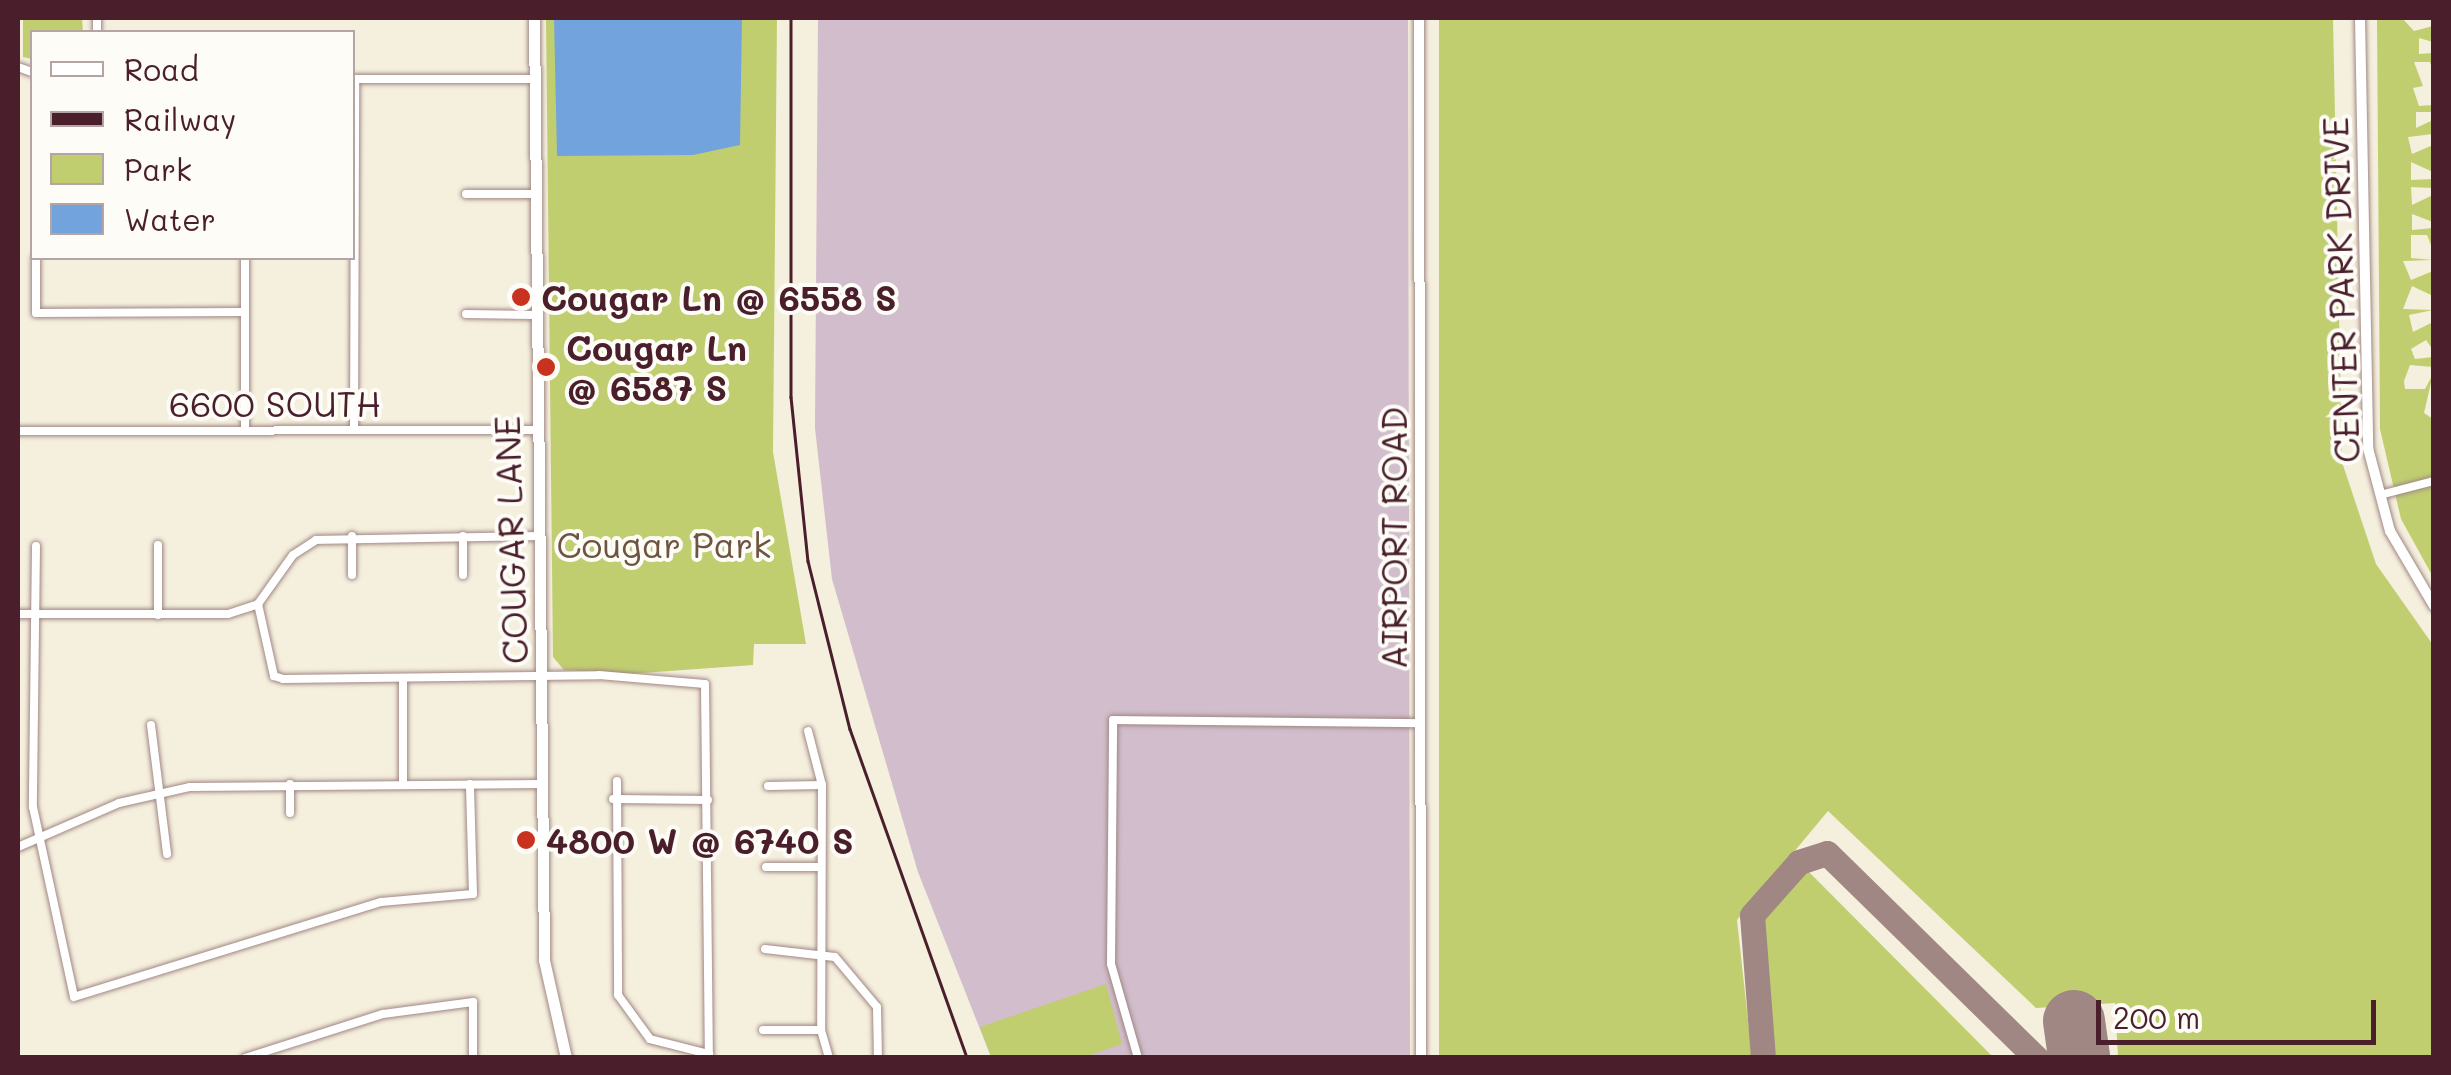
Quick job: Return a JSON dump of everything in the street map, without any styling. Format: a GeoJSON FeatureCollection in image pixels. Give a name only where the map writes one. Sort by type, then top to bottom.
{"type":"FeatureCollection","features":[{"type":"Feature","properties":{"kind":"main road","name":"COUGAR LANE"},"geometry":{"type":"LineString","coordinates":[[534,18],[533,430],[542,677],[545,976],[566,1058]]}},
{"type":"Feature","properties":{"kind":"street","name":"AIRPORT ROAD"},"geometry":{"type":"LineString","coordinates":[[1420,18],[1421,1058]]}},
{"type":"Feature","properties":{"kind":"street","name":"CENTER PARK DRIVE"},"geometry":{"type":"LineString","coordinates":[[2360,18],[2365,412],[2377,496],[2434,606]]}},
{"type":"Feature","properties":{"kind":"street"},"geometry":{"type":"LineString","coordinates":[[355,79],[534,79]]}},
{"type":"Feature","properties":{"kind":"street"},"geometry":{"type":"LineString","coordinates":[[466,194],[534,194]]}},
{"type":"Feature","properties":{"kind":"street"},"geometry":{"type":"LineString","coordinates":[[36,260],[36,313],[245,312]]}},
{"type":"Feature","properties":{"kind":"street"},"geometry":{"type":"LineString","coordinates":[[245,260],[246,430]]}},
{"type":"Feature","properties":{"kind":"street"},"geometry":{"type":"LineString","coordinates":[[354,260],[354,430]]}},
{"type":"Feature","properties":{"kind":"street"},"geometry":{"type":"LineString","coordinates":[[466,314],[533,315]]}},
{"type":"Feature","properties":{"kind":"street","name":"6600 SOUTH"},"geometry":{"type":"LineString","coordinates":[[18,431],[533,430]]}},
{"type":"Feature","properties":{"kind":"street"},"geometry":{"type":"LineString","coordinates":[[2377,496],[2434,481]]}},
{"type":"Feature","properties":{"kind":"street"},"geometry":{"type":"LineString","coordinates":[[18,614],[158,615],[258,604],[305,545],[352,536],[535,536]]}},
{"type":"Feature","properties":{"kind":"street"},"geometry":{"type":"LineString","coordinates":[[352,536],[352,575]]}},
{"type":"Feature","properties":{"kind":"street"},"geometry":{"type":"LineString","coordinates":[[463,536],[463,574]]}},
{"type":"Feature","properties":{"kind":"street"},"geometry":{"type":"LineString","coordinates":[[158,545],[158,615]]}},
{"type":"Feature","properties":{"kind":"street"},"geometry":{"type":"LineString","coordinates":[[36,546],[32,614],[41,836],[74,996],[382,902],[472,894],[470,784]]}},
{"type":"Feature","properties":{"kind":"street"},"geometry":{"type":"LineString","coordinates":[[258,604],[274,676],[702,682],[708,800],[709,1056],[650,1039],[616,986],[613,799],[617,780]]}},
{"type":"Feature","properties":{"kind":"street"},"geometry":{"type":"LineString","coordinates":[[403,679],[403,784]]}},
{"type":"Feature","properties":{"kind":"street"},"geometry":{"type":"LineString","coordinates":[[1138,1058],[1111,964],[1113,720],[1420,723]]}},
{"type":"Feature","properties":{"kind":"street"},"geometry":{"type":"LineString","coordinates":[[151,725],[155,794],[167,854]]}},
{"type":"Feature","properties":{"kind":"street"},"geometry":{"type":"LineString","coordinates":[[808,731],[822,786],[821,1030],[829,1058]]}},
{"type":"Feature","properties":{"kind":"street"},"geometry":{"type":"LineString","coordinates":[[18,848],[155,794],[290,784],[543,784]]}},
{"type":"Feature","properties":{"kind":"street"},"geometry":{"type":"LineString","coordinates":[[290,784],[290,813]]}},
{"type":"Feature","properties":{"kind":"street"},"geometry":{"type":"LineString","coordinates":[[768,786],[822,786]]}},
{"type":"Feature","properties":{"kind":"street"},"geometry":{"type":"LineString","coordinates":[[613,799],[708,800]]}},
{"type":"Feature","properties":{"kind":"street"},"geometry":{"type":"LineString","coordinates":[[766,867],[821,868]]}},
{"type":"Feature","properties":{"kind":"street"},"geometry":{"type":"LineString","coordinates":[[766,949],[821,949],[877,1007],[878,1058]]}},
{"type":"Feature","properties":{"kind":"street"},"geometry":{"type":"LineString","coordinates":[[245,1058],[384,1014],[473,1002],[473,1058]]}},
{"type":"Feature","properties":{"kind":"street"},"geometry":{"type":"LineString","coordinates":[[763,1030],[821,1030]]}},
{"type":"Feature","properties":{"kind":"street"},"geometry":{"type":"LineString","coordinates":[[642,1050],[650,1039]]}},
{"type":"Feature","properties":{"kind":"shaded area"},"geometry":{"type":"Polygon","coordinates":[[[818,18],[1408,18],[1410,1057],[991,1057],[918,872],[832,579],[815,428],[818,18]]]}},
{"type":"Feature","properties":{"kind":"green space"},"geometry":{"type":"Polygon","coordinates":[[[23,18],[82,18],[83,30],[30,30],[30,59],[23,57],[23,18]]]}},
{"type":"Feature","properties":{"kind":"green space","name":"Cougar Park"},"geometry":{"type":"Polygon","coordinates":[[[546,18],[777,18],[773,452],[806,644],[754,644],[753,665],[628,674],[564,670],[553,657],[546,18]]]}},
{"type":"Feature","properties":{"kind":"green space"},"geometry":{"type":"Polygon","coordinates":[[[1439,18],[2333,18],[2342,462],[2376,564],[2433,645],[2433,1057],[2118,1057],[2115,1003],[2036,1008],[1828,811],[1737,920],[1752,1057],[1439,1057],[1439,18]]]}},
{"type":"Feature","properties":{"kind":"green space"},"geometry":{"type":"Polygon","coordinates":[[[2377,18],[2402,18],[2414,31],[2433,26],[2433,42],[2419,38],[2419,54],[2433,53],[2433,72],[2430,62],[2414,62],[2423,86],[2413,88],[2419,106],[2432,105],[2431,112],[2416,112],[2416,128],[2433,120],[2433,134],[2408,137],[2412,154],[2433,145],[2433,172],[2411,162],[2411,180],[2433,179],[2433,188],[2411,187],[2412,205],[2433,195],[2433,222],[2412,214],[2412,230],[2433,228],[2433,250],[2427,235],[2411,235],[2411,258],[2433,260],[2403,261],[2411,280],[2433,271],[2433,296],[2412,286],[2403,309],[2433,310],[2409,315],[2413,332],[2433,322],[2433,350],[2426,340],[2411,349],[2415,359],[2433,357],[2433,367],[2410,365],[2404,381],[2405,389],[2425,389],[2433,374],[2424,413],[2433,419],[2433,577],[2401,519],[2380,429],[2377,18]]]}},
{"type":"Feature","properties":{"kind":"green space"},"geometry":{"type":"Polygon","coordinates":[[[1806,869],[1992,1057],[1774,1057],[1759,920],[1806,869]]]}},
{"type":"Feature","properties":{"kind":"green space"},"geometry":{"type":"Polygon","coordinates":[[[1106,984],[1122,1044],[1085,1057],[991,1057],[980,1027],[1106,984]]]}},
{"type":"Feature","properties":{"kind":"water"},"geometry":{"type":"Polygon","coordinates":[[[554,18],[742,18],[740,145],[693,155],[557,156],[554,18]]]}},
{"type":"Feature","properties":{"kind":"taxiway"},"geometry":{"type":"LineString","coordinates":[[1763,1058],[1752,915],[1799,862],[1827,853],[2036,1058]]}},
{"type":"Feature","properties":{"kind":"runway"},"geometry":{"type":"LineString","coordinates":[[2074,1021],[2079,1058]]}},
{"type":"Feature","properties":{"kind":"railway"},"geometry":{"type":"LineString","coordinates":[[791,18],[791,397],[808,561],[850,729],[967,1058]]}},
{"type":"Feature","properties":{"kind":"place","name":"Cougar Ln @ 6558 S"},"geometry":{"type":"Point","coordinates":[521,297]}},
{"type":"Feature","properties":{"kind":"place","name":"Cougar Ln @ 6587 S"},"geometry":{"type":"Point","coordinates":[546,367]}},
{"type":"Feature","properties":{"kind":"place","name":"4800 W @ 6740 S"},"geometry":{"type":"Point","coordinates":[526,840]}}]}
